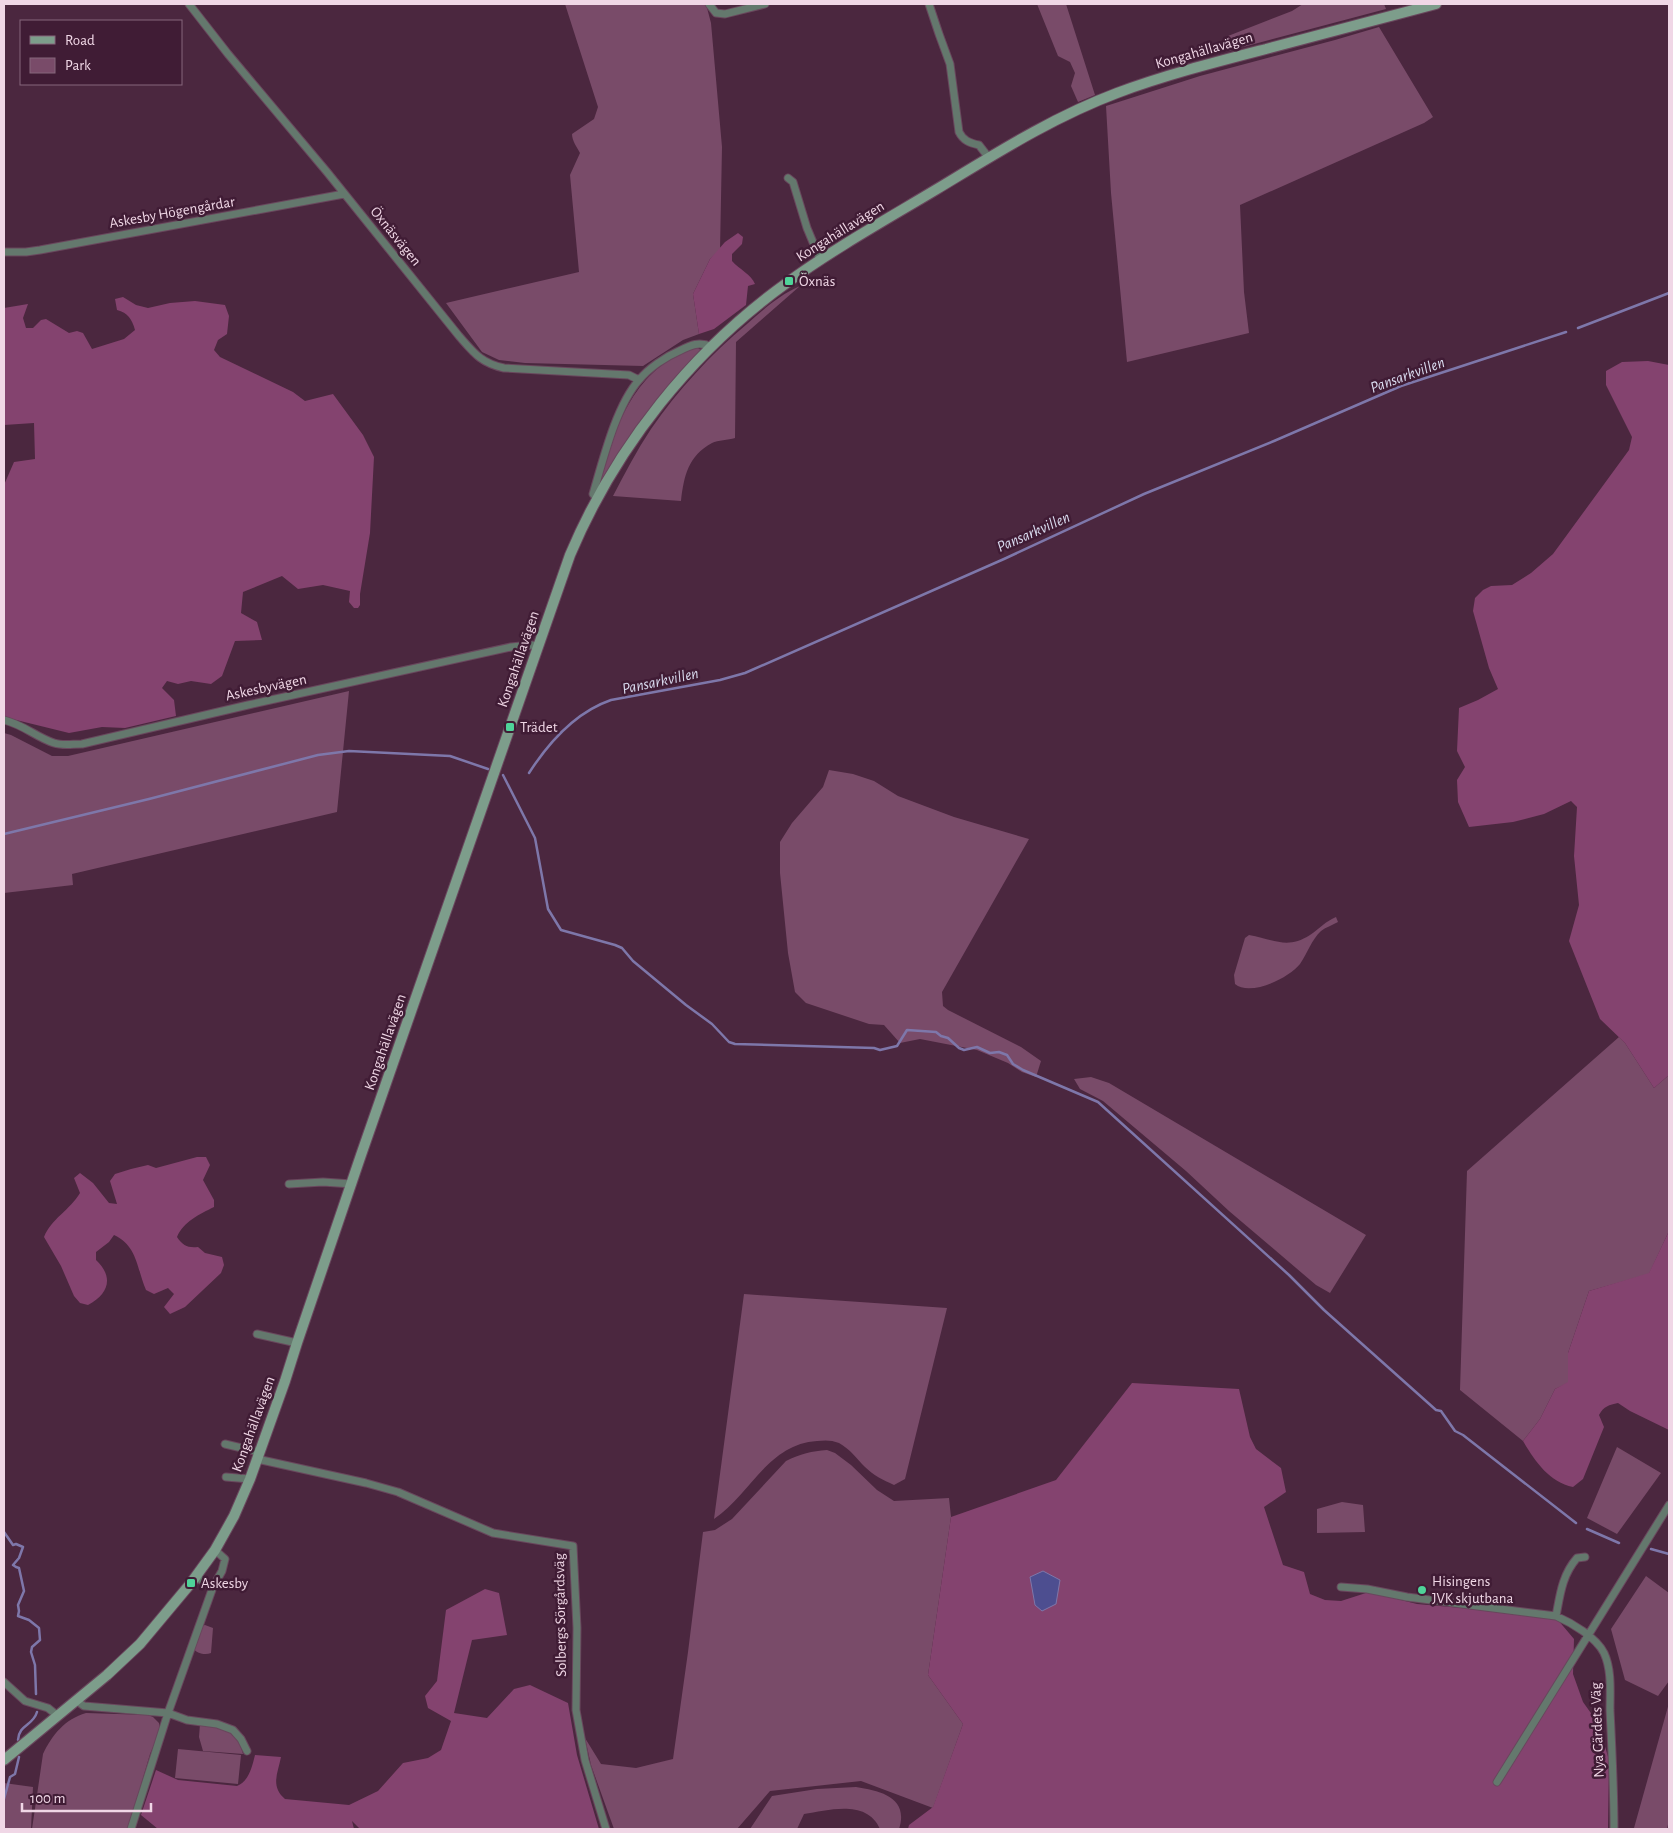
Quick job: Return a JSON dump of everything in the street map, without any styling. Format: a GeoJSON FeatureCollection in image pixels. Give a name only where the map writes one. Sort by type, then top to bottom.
{"type":"FeatureCollection","features":[{"type":"Feature","properties":{"kind":"street","name":"Öxnäsvägen"},"geometry":{"type":"LineString","coordinates":[[189,4],[459,336],[481,360],[490,365],[504,368],[630,375],[639,380]]}},
{"type":"Feature","properties":{"kind":"street"},"geometry":{"type":"LineString","coordinates":[[709,4],[716,12],[725,14],[765,4]]}},
{"type":"Feature","properties":{"kind":"street"},"geometry":{"type":"LineString","coordinates":[[929,4],[950,64],[959,132],[962,138],[979,145],[989,158]]}},
{"type":"Feature","properties":{"kind":"street","name":"Kongahällavägen"},"geometry":{"type":"LineString","coordinates":[[4,1760],[107,1675],[140,1644],[196,1577],[230,1524],[250,1479],[286,1381],[297,1343],[570,555],[597,498],[650,416],[712,346],[769,296],[820,259],[1065,115],[1133,87],[1227,59],[1436,4]]}},
{"type":"Feature","properties":{"kind":"street"},"geometry":{"type":"LineString","coordinates":[[788,178],[793,182],[807,228],[820,259]]}},
{"type":"Feature","properties":{"kind":"street","name":"Askesby Högengårdar"},"geometry":{"type":"LineString","coordinates":[[4,252],[40,250],[344,194]]}},
{"type":"Feature","properties":{"kind":"street"},"geometry":{"type":"LineString","coordinates":[[597,498],[593,494],[610,439],[627,399],[639,380],[673,354],[694,344],[704,343],[712,346]]}},
{"type":"Feature","properties":{"kind":"street","name":"Askesbyvägen"},"geometry":{"type":"LineString","coordinates":[[4,720],[22,726],[55,743],[65,745],[82,744],[511,647],[531,644],[538,646]]}},
{"type":"Feature","properties":{"kind":"street"},"geometry":{"type":"LineString","coordinates":[[288,1184],[331,1182],[352,1184]]}},
{"type":"Feature","properties":{"kind":"street"},"geometry":{"type":"LineString","coordinates":[[257,1334],[297,1343]]}},
{"type":"Feature","properties":{"kind":"street"},"geometry":{"type":"LineString","coordinates":[[224,1444],[258,1455]]}},
{"type":"Feature","properties":{"kind":"street","name":"Solbergs Sörgårdsväg"},"geometry":{"type":"LineString","coordinates":[[258,1455],[398,1492],[493,1533],[573,1546],[578,1628],[576,1710],[585,1760],[606,1829]]}},
{"type":"Feature","properties":{"kind":"street"},"geometry":{"type":"LineString","coordinates":[[226,1477],[250,1479]]}},
{"type":"Feature","properties":{"kind":"street"},"geometry":{"type":"LineString","coordinates":[[1497,1782],[1669,1505]]}},
{"type":"Feature","properties":{"kind":"street"},"geometry":{"type":"LineString","coordinates":[[131,1829],[168,1713],[213,1588],[222,1571],[224,1559],[215,1550]]}},
{"type":"Feature","properties":{"kind":"street"},"geometry":{"type":"LineString","coordinates":[[1556,1616],[1558,1597],[1563,1582],[1577,1558],[1585,1557]]}},
{"type":"Feature","properties":{"kind":"street"},"geometry":{"type":"LineString","coordinates":[[196,1577],[213,1588]]}},
{"type":"Feature","properties":{"kind":"street","name":"Nya Gärdets Väg"},"geometry":{"type":"LineString","coordinates":[[1341,1586],[1407,1597],[1556,1616],[1572,1623],[1598,1644],[1604,1652],[1608,1670],[1613,1762],[1614,1829]]}},
{"type":"Feature","properties":{"kind":"street"},"geometry":{"type":"LineString","coordinates":[[4,1682],[24,1700],[48,1708],[58,1716]]}},
{"type":"Feature","properties":{"kind":"street"},"geometry":{"type":"LineString","coordinates":[[76,1701],[84,1706],[168,1713],[187,1720],[217,1724],[233,1730],[241,1739],[247,1751]]}},
{"type":"Feature","properties":{"kind":"green space"},"geometry":{"type":"Polygon","coordinates":[[[565,4],[706,4],[711,23],[722,147],[720,250],[710,259],[693,294],[699,334],[683,340],[643,366],[525,363],[499,360],[482,352],[446,303],[579,272],[570,175],[580,153],[572,134],[594,119],[598,107],[565,4]]]}},
{"type":"Feature","properties":{"kind":"green space"},"geometry":{"type":"Polygon","coordinates":[[[1037,4],[1066,4],[1095,95],[1078,102],[1071,86],[1075,73],[1070,62],[1058,56],[1037,4]]]}},
{"type":"Feature","properties":{"kind":"green space"},"geometry":{"type":"Polygon","coordinates":[[[1303,4],[1384,4],[1386,9],[1228,51],[1228,36],[1292,11],[1303,4]]]}},
{"type":"Feature","properties":{"kind":"green space"},"geometry":{"type":"Polygon","coordinates":[[[1379,27],[1433,117],[1424,123],[1240,205],[1244,292],[1249,333],[1127,362],[1111,193],[1106,106],[1200,76],[1379,27]]]}},
{"type":"Feature","properties":{"kind":"green space"},"geometry":{"type":"Polygon","coordinates":[[[800,286],[736,342],[735,438],[712,443],[697,454],[692,460],[686,475],[681,501],[613,496],[651,429],[672,400],[696,373],[765,308],[778,298],[800,286]]]}},
{"type":"Feature","properties":{"kind":"green space"},"geometry":{"type":"Polygon","coordinates":[[[696,347],[701,350],[661,395],[604,477],[599,480],[621,418],[631,400],[657,369],[675,357],[696,347]]]}},
{"type":"Feature","properties":{"kind":"green space"},"geometry":{"type":"Polygon","coordinates":[[[349,691],[337,812],[72,874],[73,885],[4,893],[4,733],[52,756],[68,756],[349,691]]]}},
{"type":"Feature","properties":{"kind":"green space"},"geometry":{"type":"Polygon","coordinates":[[[829,770],[853,774],[874,781],[898,796],[954,817],[1029,839],[942,992],[943,1006],[948,1010],[1021,1047],[1041,1061],[1036,1077],[977,1050],[920,1039],[900,1043],[884,1025],[869,1024],[806,1003],[795,992],[788,953],[780,873],[780,842],[792,823],[823,787],[829,770]]]}},
{"type":"Feature","properties":{"kind":"green space"},"geometry":{"type":"Polygon","coordinates":[[[1336,917],[1338,922],[1318,934],[1300,964],[1287,975],[1259,987],[1242,987],[1235,984],[1234,975],[1245,938],[1249,935],[1280,942],[1294,942],[1310,935],[1336,917]]]}},
{"type":"Feature","properties":{"kind":"green space"},"geometry":{"type":"Polygon","coordinates":[[[1619,1037],[1625,1043],[1654,1088],[1669,1075],[1669,1231],[1649,1274],[1589,1291],[1568,1353],[1568,1383],[1555,1389],[1540,1419],[1523,1441],[1460,1390],[1467,1171],[1619,1037]]]}},
{"type":"Feature","properties":{"kind":"green space"},"geometry":{"type":"Polygon","coordinates":[[[1091,1077],[1109,1083],[1366,1235],[1330,1293],[1316,1285],[1103,1101],[1080,1089],[1074,1079],[1091,1077]]]}},
{"type":"Feature","properties":{"kind":"green space"},"geometry":{"type":"Polygon","coordinates":[[[744,1294],[947,1308],[905,1479],[894,1485],[882,1479],[868,1470],[847,1448],[836,1442],[823,1440],[800,1444],[785,1451],[772,1461],[727,1509],[714,1519],[744,1294]]]}},
{"type":"Feature","properties":{"kind":"green space"},"geometry":{"type":"Polygon","coordinates":[[[1617,1447],[1661,1473],[1617,1534],[1587,1518],[1617,1447]]]}},
{"type":"Feature","properties":{"kind":"green space"},"geometry":{"type":"Polygon","coordinates":[[[827,1450],[835,1453],[851,1465],[877,1490],[894,1501],[949,1498],[951,1517],[928,1675],[963,1724],[933,1808],[861,1781],[770,1791],[737,1829],[614,1829],[591,1765],[585,1738],[601,1764],[636,1768],[673,1759],[703,1532],[715,1530],[732,1519],[786,1461],[806,1453],[827,1450]]]}},
{"type":"Feature","properties":{"kind":"green space"},"geometry":{"type":"Polygon","coordinates":[[[1342,1502],[1363,1505],[1365,1532],[1317,1533],[1317,1509],[1342,1502]]]}},
{"type":"Feature","properties":{"kind":"green space"},"geometry":{"type":"Polygon","coordinates":[[[1646,1576],[1669,1593],[1669,1681],[1658,1696],[1625,1680],[1611,1629],[1646,1576]]]}},
{"type":"Feature","properties":{"kind":"green space"},"geometry":{"type":"Polygon","coordinates":[[[205,1625],[213,1628],[211,1653],[207,1654],[199,1653],[194,1649],[201,1626],[205,1625]]]}},
{"type":"Feature","properties":{"kind":"green space"},"geometry":{"type":"Polygon","coordinates":[[[1669,1703],[1669,1820],[1667,1829],[1634,1828],[1669,1703]]]}},
{"type":"Feature","properties":{"kind":"green space"},"geometry":{"type":"Polygon","coordinates":[[[86,1713],[148,1715],[159,1723],[160,1731],[150,1754],[128,1829],[32,1829],[43,1754],[60,1729],[72,1719],[86,1713]]]}},
{"type":"Feature","properties":{"kind":"green space"},"geometry":{"type":"Polygon","coordinates":[[[200,1724],[228,1731],[237,1739],[243,1754],[203,1751],[199,1737],[200,1724]]]}},
{"type":"Feature","properties":{"kind":"green space"},"geometry":{"type":"Polygon","coordinates":[[[178,1749],[241,1755],[238,1784],[175,1778],[178,1749]]]}},
{"type":"Feature","properties":{"kind":"green space"},"geometry":{"type":"Polygon","coordinates":[[[4,1783],[33,1787],[31,1829],[4,1829],[4,1783]]]}},
{"type":"Feature","properties":{"kind":"green space"},"geometry":{"type":"Polygon","coordinates":[[[856,1787],[884,1794],[897,1803],[901,1818],[899,1829],[880,1829],[866,1813],[857,1810],[836,1809],[804,1814],[797,1829],[750,1829],[772,1796],[817,1789],[856,1787]]]}},
{"type":"Feature","properties":{"kind":"shaded area"},"geometry":{"type":"Polygon","coordinates":[[[738,233],[743,237],[742,244],[732,254],[732,261],[751,277],[755,284],[748,286],[746,305],[714,329],[699,334],[693,294],[710,259],[725,242],[738,233]]]}},
{"type":"Feature","properties":{"kind":"shaded area"},"geometry":{"type":"Polygon","coordinates":[[[123,297],[136,305],[148,308],[170,303],[195,301],[225,305],[229,316],[227,334],[218,340],[214,350],[220,357],[293,392],[305,401],[333,394],[363,435],[374,457],[370,533],[360,594],[360,605],[358,608],[354,608],[349,602],[350,591],[323,585],[298,589],[282,576],[243,592],[241,613],[257,622],[262,640],[235,641],[222,676],[211,684],[191,681],[178,684],[167,681],[162,688],[174,700],[176,716],[125,728],[102,727],[69,733],[4,717],[4,485],[14,462],[35,459],[34,423],[4,425],[4,308],[28,304],[23,318],[26,328],[33,328],[41,320],[46,319],[69,333],[77,331],[83,333],[92,349],[124,339],[135,330],[129,317],[117,310],[115,299],[123,297]]]}},
{"type":"Feature","properties":{"kind":"shaded area"},"geometry":{"type":"Polygon","coordinates":[[[1648,361],[1669,365],[1669,1075],[1654,1088],[1625,1043],[1600,1019],[1569,941],[1579,905],[1574,856],[1577,807],[1571,801],[1544,814],[1513,822],[1469,827],[1458,802],[1457,780],[1465,767],[1457,751],[1459,708],[1498,689],[1489,668],[1473,611],[1475,598],[1483,590],[1491,586],[1512,585],[1531,573],[1553,554],[1629,450],[1632,437],[1606,385],[1606,371],[1622,362],[1648,361]]]}},
{"type":"Feature","properties":{"kind":"shaded area"},"geometry":{"type":"Polygon","coordinates":[[[197,1157],[206,1157],[210,1165],[203,1180],[214,1200],[214,1207],[183,1227],[177,1237],[186,1246],[198,1247],[205,1253],[222,1257],[224,1265],[221,1273],[185,1307],[170,1314],[164,1307],[174,1294],[168,1288],[154,1294],[146,1290],[136,1259],[128,1245],[114,1235],[109,1242],[96,1252],[96,1260],[102,1266],[107,1279],[105,1290],[101,1296],[88,1305],[80,1303],[74,1296],[61,1266],[44,1237],[51,1225],[80,1193],[74,1178],[80,1173],[93,1183],[109,1203],[117,1204],[110,1181],[115,1174],[148,1165],[156,1168],[197,1157]]]}},
{"type":"Feature","properties":{"kind":"shaded area"},"geometry":{"type":"Polygon","coordinates":[[[1669,1231],[1669,1430],[1618,1403],[1607,1406],[1599,1415],[1604,1427],[1583,1479],[1573,1487],[1557,1481],[1532,1456],[1523,1441],[1540,1419],[1555,1389],[1568,1382],[1568,1353],[1589,1291],[1649,1273],[1669,1231]]]}},
{"type":"Feature","properties":{"kind":"shaded area"},"geometry":{"type":"Polygon","coordinates":[[[1132,1383],[1239,1389],[1250,1437],[1256,1449],[1281,1468],[1286,1492],[1264,1507],[1283,1565],[1304,1572],[1310,1594],[1325,1600],[1341,1601],[1369,1592],[1417,1604],[1558,1620],[1574,1639],[1573,1674],[1583,1702],[1598,1723],[1609,1760],[1608,1829],[908,1829],[909,1825],[933,1807],[963,1724],[928,1675],[951,1517],[1056,1480],[1132,1383]]]}},
{"type":"Feature","properties":{"kind":"shaded area"},"geometry":{"type":"Polygon","coordinates":[[[1043,1571],[1060,1580],[1056,1604],[1042,1611],[1035,1605],[1030,1577],[1043,1571]]]}},
{"type":"Feature","properties":{"kind":"shaded area"},"geometry":{"type":"Polygon","coordinates":[[[485,1589],[499,1593],[507,1635],[472,1640],[454,1713],[487,1718],[514,1689],[530,1685],[568,1703],[577,1755],[599,1829],[360,1829],[352,1821],[354,1829],[158,1829],[141,1815],[156,1770],[178,1780],[237,1786],[247,1777],[255,1755],[281,1757],[276,1784],[280,1794],[285,1799],[349,1805],[378,1791],[403,1763],[428,1758],[441,1750],[451,1721],[428,1708],[425,1696],[437,1681],[446,1610],[485,1589]]]}},
{"type":"Feature","properties":{"kind":"waterway","name":"Pansarkvillen"},"geometry":{"type":"LineString","coordinates":[[1578,328],[1669,293]]}},
{"type":"Feature","properties":{"kind":"waterway","name":"Pansarkvillen"},"geometry":{"type":"LineString","coordinates":[[529,773],[545,750],[564,729],[598,705],[611,700],[720,680],[745,673],[1004,559],[1144,494],[1274,441],[1401,386],[1566,332]]}},
{"type":"Feature","properties":{"kind":"waterway"},"geometry":{"type":"LineString","coordinates":[[4,834],[318,755],[349,751],[450,756],[488,769]]}},
{"type":"Feature","properties":{"kind":"waterway"},"geometry":{"type":"LineString","coordinates":[[503,775],[535,838],[548,909],[561,930],[622,948],[633,961],[712,1024],[729,1042],[735,1044],[874,1048],[880,1050],[897,1046],[907,1030],[936,1032],[964,1050],[977,1047],[990,1053],[999,1052],[1007,1055],[1013,1064],[1023,1070],[1098,1102],[1289,1275],[1324,1310],[1436,1410],[1441,1411],[1455,1431],[1463,1435],[1576,1523]]}},
{"type":"Feature","properties":{"kind":"waterway"},"geometry":{"type":"LineString","coordinates":[[1587,1529],[1619,1543]]}},
{"type":"Feature","properties":{"kind":"waterway"},"geometry":{"type":"LineString","coordinates":[[4,1532],[13,1545],[16,1544],[23,1547],[19,1558],[13,1565],[19,1568],[24,1591],[18,1605],[18,1616],[29,1620],[39,1628],[40,1640],[32,1647],[31,1652],[35,1665],[36,1694]]}},
{"type":"Feature","properties":{"kind":"waterway"},"geometry":{"type":"LineString","coordinates":[[1651,1549],[1669,1554]]}},
{"type":"Feature","properties":{"kind":"waterway"},"geometry":{"type":"LineString","coordinates":[[18,1740],[23,1728],[35,1717],[37,1712]]}},
{"type":"Feature","properties":{"kind":"waterway"},"geometry":{"type":"LineString","coordinates":[[4,1799],[10,1777],[15,1774],[19,1757]]}},
{"type":"Feature","properties":{"kind":"place","name":"Öxnäs"},"geometry":{"type":"Point","coordinates":[789,281]}},
{"type":"Feature","properties":{"kind":"place","name":"Trädet"},"geometry":{"type":"Point","coordinates":[510,727]}},
{"type":"Feature","properties":{"kind":"place","name":"Askesby"},"geometry":{"type":"Point","coordinates":[191,1583]}},
{"type":"Feature","properties":{"kind":"place","name":"Hisingens JVK skjutbana"},"geometry":{"type":"Point","coordinates":[1422,1590]}}]}
